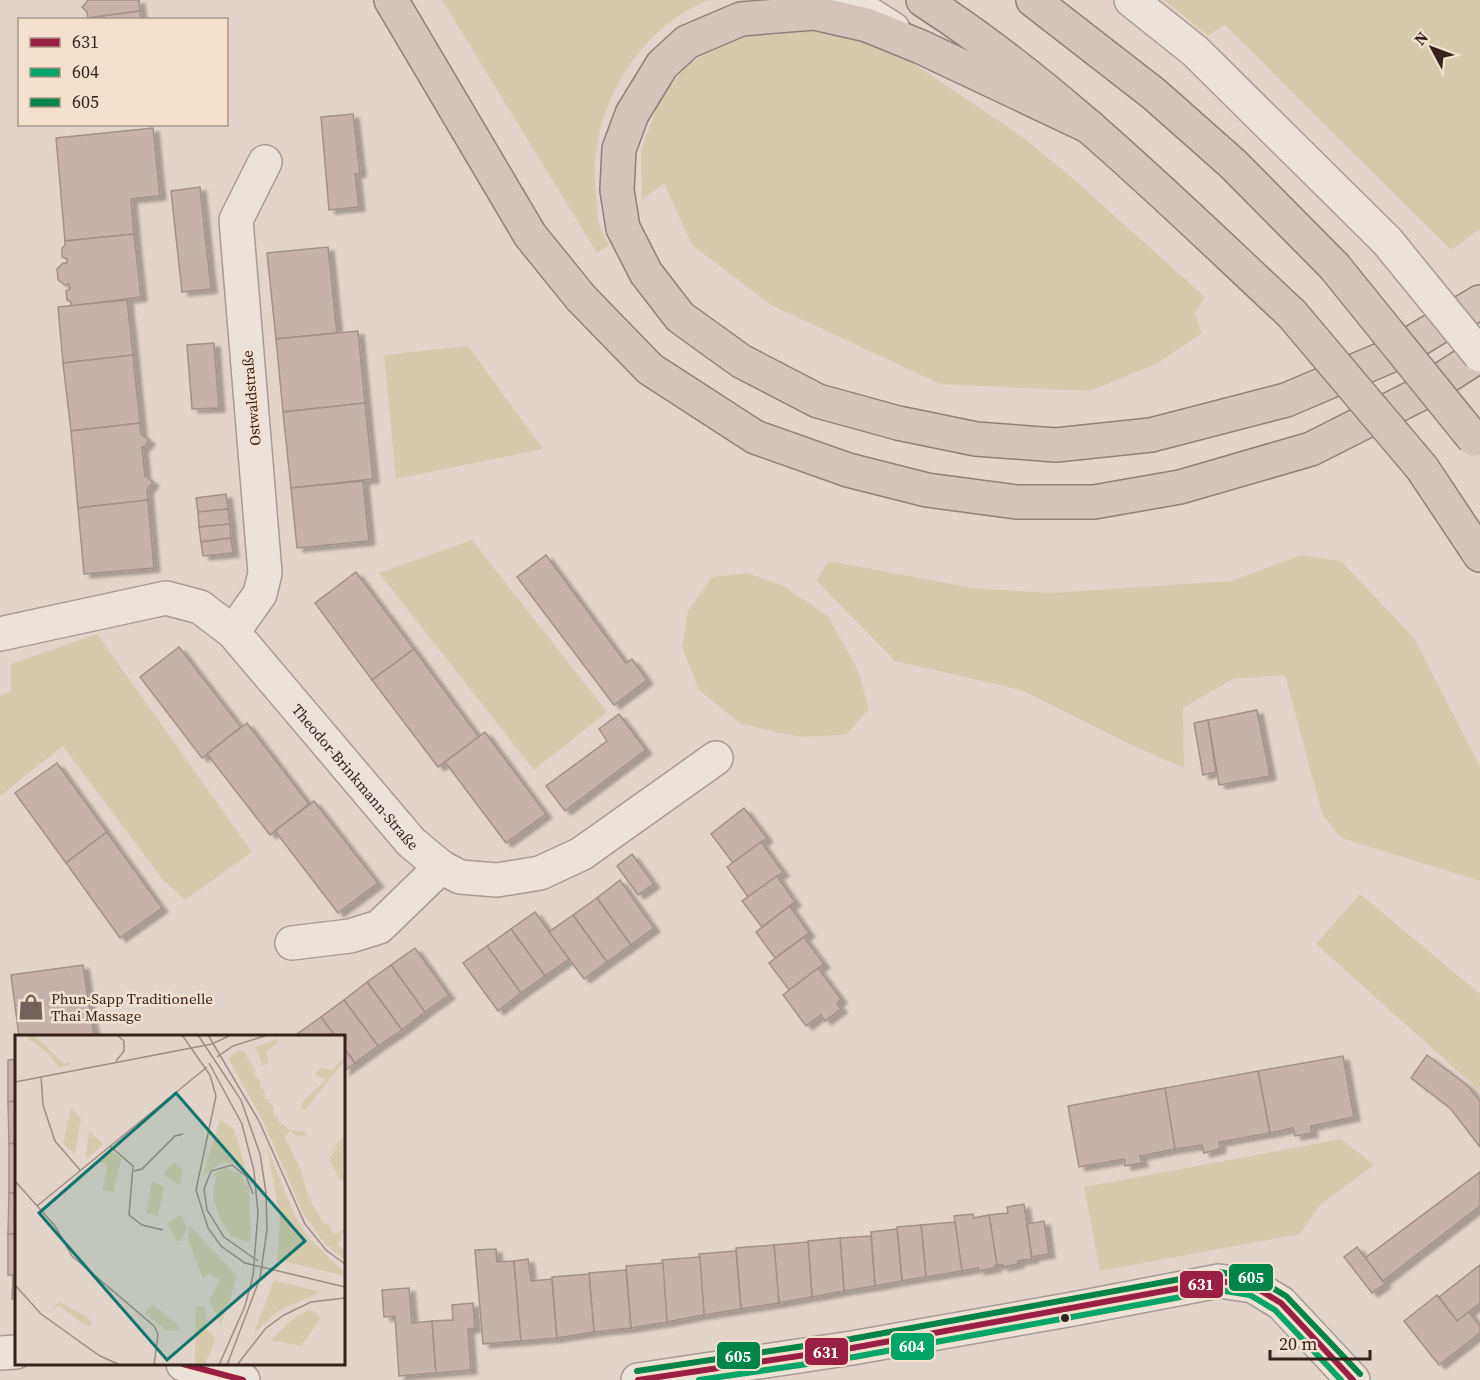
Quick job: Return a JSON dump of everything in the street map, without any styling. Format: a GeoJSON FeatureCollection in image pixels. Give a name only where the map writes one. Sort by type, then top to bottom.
{"type":"FeatureCollection","features":[{"type":"Feature","properties":{"kind":"highway"},"geometry":{"type":"LineString","coordinates":[[392,0],[530,235],[581,298],[650,369],[755,437],[848,470],[927,490],[1016,502],[1094,502],[1169,489],[1311,449],[1416,396],[1480,355]]}},
{"type":"Feature","properties":{"kind":"highway"},"geometry":{"type":"LineString","coordinates":[[923,0],[959,23],[1090,127],[1292,314],[1422,468],[1480,555]]}},
{"type":"Feature","properties":{"kind":"highway"},"geometry":{"type":"LineString","coordinates":[[1033,0],[1154,94],[1233,164],[1334,266],[1477,444]]}},
{"type":"Feature","properties":{"kind":"highway"},"geometry":{"type":"LineString","coordinates":[[1090,127],[921,47],[867,26],[814,14],[741,19],[687,42],[662,65],[632,114],[619,149],[617,190],[623,228],[646,273],[680,317],[741,361],[818,401],[898,423],[976,439],[1056,445],[1151,435],[1286,400],[1392,356],[1480,302]]}},
{"type":"Feature","properties":{"kind":"street"},"geometry":{"type":"LineString","coordinates":[[847,0],[921,47]]}},
{"type":"Feature","properties":{"kind":"street"},"geometry":{"type":"LineString","coordinates":[[1131,0],[1195,51],[1387,241],[1480,355]]}},
{"type":"Feature","properties":{"kind":"street","name":"Ostwaldstraße"},"geometry":{"type":"LineString","coordinates":[[233,633],[260,594],[265,573],[236,220],[265,162]]}},
{"type":"Feature","properties":{"kind":"street","name":"Theodor-Brinkmann-Straße"},"geometry":{"type":"LineString","coordinates":[[0,634],[166,598],[200,607],[233,633],[411,842],[441,867],[460,877],[497,880],[540,873],[581,854],[716,758]]}},
{"type":"Feature","properties":{"kind":"street"},"geometry":{"type":"LineString","coordinates":[[292,943],[350,936],[379,927],[441,867]]}},
{"type":"Feature","properties":{"kind":"street"},"geometry":{"type":"LineString","coordinates":[[638,1380],[852,1348],[1219,1281],[1253,1286],[1281,1303],[1353,1380]]}},
{"type":"Feature","properties":{"kind":"street"},"geometry":{"type":"LineString","coordinates":[[0,1353],[15,1352]]}},
{"type":"Feature","properties":{"kind":"street"},"geometry":{"type":"LineString","coordinates":[[187,1365],[243,1380]]}},
{"type":"Feature","properties":{"kind":"shaded area"},"geometry":{"type":"Polygon","coordinates":[[[442,0],[708,0],[675,18],[648,42],[632,61],[609,103],[601,126],[595,173],[598,221],[609,245],[597,253],[442,0]]]}},
{"type":"Feature","properties":{"kind":"shaded area"},"geometry":{"type":"Polygon","coordinates":[[[1164,0],[1480,0],[1480,229],[1451,250],[1225,25],[1208,36],[1164,0]]]}},
{"type":"Feature","properties":{"kind":"shaded area"},"geometry":{"type":"Polygon","coordinates":[[[771,28],[826,31],[865,43],[911,62],[1021,136],[1069,175],[1205,297],[1195,313],[1202,333],[1158,363],[1090,391],[940,384],[771,305],[692,245],[664,183],[642,200],[641,150],[660,98],[688,64],[728,41],[771,28]]]}},
{"type":"Feature","properties":{"kind":"shaded area"},"geometry":{"type":"Polygon","coordinates":[[[468,346],[543,449],[396,479],[384,355],[468,346]]]}},
{"type":"Feature","properties":{"kind":"shaded area"},"geometry":{"type":"Polygon","coordinates":[[[472,540],[607,712],[534,770],[379,573],[472,540]]]}},
{"type":"Feature","properties":{"kind":"shaded area"},"geometry":{"type":"Polygon","coordinates":[[[1301,555],[1341,561],[1414,638],[1480,766],[1480,881],[1341,838],[1322,814],[1285,675],[1233,679],[1183,708],[1184,768],[1129,744],[1021,690],[895,661],[816,580],[829,561],[973,588],[1050,593],[1231,581],[1301,555]]]}},
{"type":"Feature","properties":{"kind":"shaded area"},"geometry":{"type":"Polygon","coordinates":[[[748,573],[783,586],[828,616],[858,670],[869,709],[846,735],[800,737],[741,724],[699,690],[682,647],[688,611],[712,577],[748,573]]]}},
{"type":"Feature","properties":{"kind":"shaded area"},"geometry":{"type":"Polygon","coordinates":[[[97,634],[252,852],[185,900],[163,880],[63,746],[0,796],[0,695],[11,692],[11,664],[97,634]]]}},
{"type":"Feature","properties":{"kind":"shaded area"},"geometry":{"type":"Polygon","coordinates":[[[1360,894],[1480,994],[1480,1091],[1316,944],[1360,894]]]}},
{"type":"Feature","properties":{"kind":"shaded area"},"geometry":{"type":"Polygon","coordinates":[[[1341,1139],[1374,1165],[1320,1205],[1300,1234],[1100,1271],[1084,1187],[1341,1139]]]}},
{"type":"Feature","properties":{"kind":"building"},"geometry":{"type":"Polygon","coordinates":[[[87,0],[139,0],[140,11],[88,18],[87,12],[82,7],[87,0]]]}},
{"type":"Feature","properties":{"kind":"building"},"geometry":{"type":"Polygon","coordinates":[[[140,11],[141,18],[88,18],[140,11]]]}},
{"type":"Feature","properties":{"kind":"building"},"geometry":{"type":"Polygon","coordinates":[[[353,114],[360,173],[355,174],[359,207],[329,210],[321,117],[353,114]]]}},
{"type":"Feature","properties":{"kind":"building"},"geometry":{"type":"Polygon","coordinates":[[[153,128],[160,196],[131,199],[134,234],[65,241],[56,138],[153,128]]]}},
{"type":"Feature","properties":{"kind":"building"},"geometry":{"type":"Polygon","coordinates":[[[200,187],[211,289],[182,292],[171,191],[200,187]]]}},
{"type":"Feature","properties":{"kind":"building"},"geometry":{"type":"Polygon","coordinates":[[[134,234],[141,297],[71,306],[71,302],[67,300],[66,291],[70,289],[69,284],[65,285],[58,280],[57,269],[63,263],[67,263],[67,259],[62,257],[65,241],[134,234]]]}},
{"type":"Feature","properties":{"kind":"building"},"geometry":{"type":"Polygon","coordinates":[[[328,247],[337,333],[276,339],[267,253],[328,247]]]}},
{"type":"Feature","properties":{"kind":"building"},"geometry":{"type":"Polygon","coordinates":[[[127,300],[133,355],[63,363],[58,307],[127,300]]]}},
{"type":"Feature","properties":{"kind":"building"},"geometry":{"type":"Polygon","coordinates":[[[358,331],[365,403],[283,412],[276,339],[358,331]]]}},
{"type":"Feature","properties":{"kind":"building"},"geometry":{"type":"Polygon","coordinates":[[[214,343],[219,408],[192,409],[187,345],[214,343]]]}},
{"type":"Feature","properties":{"kind":"building"},"geometry":{"type":"Polygon","coordinates":[[[133,355],[140,423],[71,431],[63,363],[133,355]]]}},
{"type":"Feature","properties":{"kind":"building"},"geometry":{"type":"Polygon","coordinates":[[[365,403],[373,479],[291,488],[283,412],[365,403]]]}},
{"type":"Feature","properties":{"kind":"building"},"geometry":{"type":"Polygon","coordinates":[[[140,423],[141,434],[149,440],[142,447],[145,476],[153,482],[147,490],[148,500],[78,508],[71,431],[140,423]]]}},
{"type":"Feature","properties":{"kind":"building"},"geometry":{"type":"Polygon","coordinates":[[[363,481],[369,541],[297,548],[291,488],[363,481]]]}},
{"type":"Feature","properties":{"kind":"building"},"geometry":{"type":"Polygon","coordinates":[[[226,494],[228,509],[198,512],[196,498],[226,494]]]}},
{"type":"Feature","properties":{"kind":"building"},"geometry":{"type":"Polygon","coordinates":[[[148,500],[154,568],[84,574],[78,508],[148,500]]]}},
{"type":"Feature","properties":{"kind":"building"},"geometry":{"type":"Polygon","coordinates":[[[228,509],[230,524],[199,527],[198,512],[228,509]]]}},
{"type":"Feature","properties":{"kind":"building"},"geometry":{"type":"Polygon","coordinates":[[[230,524],[231,538],[201,542],[199,527],[230,524]]]}},
{"type":"Feature","properties":{"kind":"building"},"geometry":{"type":"Polygon","coordinates":[[[231,538],[233,553],[203,556],[201,542],[231,538]]]}},
{"type":"Feature","properties":{"kind":"building"},"geometry":{"type":"Polygon","coordinates":[[[546,555],[626,663],[632,659],[647,680],[614,705],[517,577],[546,555]]]}},
{"type":"Feature","properties":{"kind":"building"},"geometry":{"type":"Polygon","coordinates":[[[356,572],[414,649],[372,680],[315,603],[356,572]]]}},
{"type":"Feature","properties":{"kind":"building"},"geometry":{"type":"Polygon","coordinates":[[[179,647],[241,727],[202,758],[140,677],[179,647]]]}},
{"type":"Feature","properties":{"kind":"building"},"geometry":{"type":"Polygon","coordinates":[[[414,649],[479,737],[438,767],[372,680],[414,649]]]}},
{"type":"Feature","properties":{"kind":"building"},"geometry":{"type":"Polygon","coordinates":[[[1257,710],[1270,776],[1219,785],[1208,720],[1257,710]]]}},
{"type":"Feature","properties":{"kind":"building"},"geometry":{"type":"Polygon","coordinates":[[[619,714],[646,750],[565,811],[546,786],[607,741],[599,729],[619,714]]]}},
{"type":"Feature","properties":{"kind":"building"},"geometry":{"type":"Polygon","coordinates":[[[1208,720],[1216,772],[1203,775],[1194,723],[1208,720]]]}},
{"type":"Feature","properties":{"kind":"building"},"geometry":{"type":"Polygon","coordinates":[[[247,723],[309,804],[270,835],[207,754],[247,723]]]}},
{"type":"Feature","properties":{"kind":"building"},"geometry":{"type":"Polygon","coordinates":[[[485,732],[546,814],[506,843],[445,762],[485,732]]]}},
{"type":"Feature","properties":{"kind":"building"},"geometry":{"type":"Polygon","coordinates":[[[57,763],[107,832],[66,863],[15,793],[57,763]]]}},
{"type":"Feature","properties":{"kind":"building"},"geometry":{"type":"Polygon","coordinates":[[[314,801],[378,883],[338,913],[275,831],[314,801]]]}},
{"type":"Feature","properties":{"kind":"building"},"geometry":{"type":"Polygon","coordinates":[[[744,808],[767,838],[733,863],[711,834],[744,808]]]}},
{"type":"Feature","properties":{"kind":"building"},"geometry":{"type":"Polygon","coordinates":[[[107,832],[162,908],[120,938],[66,863],[107,832]]]}},
{"type":"Feature","properties":{"kind":"building"},"geometry":{"type":"Polygon","coordinates":[[[761,842],[783,872],[748,897],[727,867],[761,842]]]}},
{"type":"Feature","properties":{"kind":"building"},"geometry":{"type":"Polygon","coordinates":[[[632,854],[654,884],[638,895],[617,866],[632,854]]]}},
{"type":"Feature","properties":{"kind":"building"},"geometry":{"type":"Polygon","coordinates":[[[777,876],[795,902],[762,927],[742,901],[777,876]]]}},
{"type":"Feature","properties":{"kind":"building"},"geometry":{"type":"Polygon","coordinates":[[[620,880],[654,928],[631,945],[597,898],[620,880]]]}},
{"type":"Feature","properties":{"kind":"building"},"geometry":{"type":"Polygon","coordinates":[[[597,898],[631,945],[607,962],[573,915],[597,898]]]}},
{"type":"Feature","properties":{"kind":"building"},"geometry":{"type":"Polygon","coordinates":[[[790,906],[809,933],[775,958],[756,932],[790,906]]]}},
{"type":"Feature","properties":{"kind":"building"},"geometry":{"type":"Polygon","coordinates":[[[535,912],[569,959],[545,976],[511,929],[535,912]]]}},
{"type":"Feature","properties":{"kind":"building"},"geometry":{"type":"Polygon","coordinates":[[[573,915],[607,962],[584,979],[549,932],[573,915]]]}},
{"type":"Feature","properties":{"kind":"building"},"geometry":{"type":"Polygon","coordinates":[[[511,929],[545,976],[521,993],[487,946],[511,929]]]}},
{"type":"Feature","properties":{"kind":"building"},"geometry":{"type":"Polygon","coordinates":[[[804,937],[824,964],[789,990],[769,963],[804,937]]]}},
{"type":"Feature","properties":{"kind":"building"},"geometry":{"type":"Polygon","coordinates":[[[487,946],[521,993],[498,1011],[463,963],[487,946]]]}},
{"type":"Feature","properties":{"kind":"building"},"geometry":{"type":"Polygon","coordinates":[[[415,948],[449,995],[425,1012],[391,965],[415,948]]]}},
{"type":"Feature","properties":{"kind":"building"},"geometry":{"type":"Polygon","coordinates":[[[83,965],[94,1035],[19,1035],[11,975],[83,965]]]}},
{"type":"Feature","properties":{"kind":"building"},"geometry":{"type":"Polygon","coordinates":[[[391,965],[425,1012],[402,1030],[367,982],[391,965]]]}},
{"type":"Feature","properties":{"kind":"building"},"geometry":{"type":"Polygon","coordinates":[[[818,968],[841,999],[837,1003],[841,1009],[825,1021],[821,1015],[806,1026],[783,995],[818,968]]]}},
{"type":"Feature","properties":{"kind":"building"},"geometry":{"type":"Polygon","coordinates":[[[367,982],[402,1030],[378,1046],[344,1000],[367,982]]]}},
{"type":"Feature","properties":{"kind":"building"},"geometry":{"type":"Polygon","coordinates":[[[344,1000],[378,1046],[355,1063],[345,1049],[345,1035],[334,1035],[321,1017],[344,1000]]]}},
{"type":"Feature","properties":{"kind":"building"},"geometry":{"type":"Polygon","coordinates":[[[321,1017],[334,1035],[298,1035],[321,1017]]]}},
{"type":"Feature","properties":{"kind":"building"},"geometry":{"type":"Polygon","coordinates":[[[345,1049],[355,1063],[345,1070],[345,1049]]]}},
{"type":"Feature","properties":{"kind":"building"},"geometry":{"type":"Polygon","coordinates":[[[1427,1055],[1468,1086],[1480,1101],[1480,1147],[1450,1108],[1411,1078],[1427,1055]]]}},
{"type":"Feature","properties":{"kind":"building"},"geometry":{"type":"Polygon","coordinates":[[[1343,1056],[1354,1117],[1311,1126],[1312,1133],[1295,1136],[1293,1128],[1270,1133],[1258,1071],[1343,1056]]]}},
{"type":"Feature","properties":{"kind":"building"},"geometry":{"type":"Polygon","coordinates":[[[15,1059],[15,1101],[8,1102],[8,1060],[15,1059]]]}},
{"type":"Feature","properties":{"kind":"building"},"geometry":{"type":"Polygon","coordinates":[[[1258,1071],[1270,1133],[1219,1142],[1220,1149],[1204,1153],[1202,1145],[1175,1149],[1165,1088],[1258,1071]]]}},
{"type":"Feature","properties":{"kind":"building"},"geometry":{"type":"Polygon","coordinates":[[[1165,1088],[1175,1149],[1140,1156],[1142,1163],[1125,1166],[1124,1159],[1079,1167],[1068,1106],[1165,1088]]]}},
{"type":"Feature","properties":{"kind":"building"},"geometry":{"type":"Polygon","coordinates":[[[15,1101],[15,1143],[9,1144],[8,1102],[15,1101]]]}},
{"type":"Feature","properties":{"kind":"building"},"geometry":{"type":"Polygon","coordinates":[[[15,1143],[15,1193],[9,1193],[9,1144],[15,1143]]]}},
{"type":"Feature","properties":{"kind":"building"},"geometry":{"type":"Polygon","coordinates":[[[1480,1172],[1480,1206],[1383,1281],[1365,1258],[1480,1172]]]}},
{"type":"Feature","properties":{"kind":"building"},"geometry":{"type":"Polygon","coordinates":[[[9,1193],[15,1193],[15,1234],[8,1234],[9,1193]]]}},
{"type":"Feature","properties":{"kind":"building"},"geometry":{"type":"Polygon","coordinates":[[[1024,1204],[1032,1259],[1003,1267],[1003,1265],[997,1265],[989,1215],[1008,1213],[1007,1207],[1024,1204]]]}},
{"type":"Feature","properties":{"kind":"building"},"geometry":{"type":"Polygon","coordinates":[[[973,1214],[974,1218],[989,1215],[997,1265],[994,1266],[995,1268],[962,1271],[954,1216],[973,1214]]]}},
{"type":"Feature","properties":{"kind":"building"},"geometry":{"type":"Polygon","coordinates":[[[1044,1221],[1049,1254],[1032,1257],[1027,1224],[1044,1221]]]}},
{"type":"Feature","properties":{"kind":"building"},"geometry":{"type":"Polygon","coordinates":[[[955,1222],[962,1271],[926,1277],[921,1225],[955,1222]]]}},
{"type":"Feature","properties":{"kind":"building"},"geometry":{"type":"Polygon","coordinates":[[[921,1225],[926,1277],[902,1281],[897,1227],[921,1225]]]}},
{"type":"Feature","properties":{"kind":"building"},"geometry":{"type":"Polygon","coordinates":[[[897,1229],[902,1281],[875,1286],[871,1232],[897,1229]]]}},
{"type":"Feature","properties":{"kind":"building"},"geometry":{"type":"Polygon","coordinates":[[[8,1234],[15,1234],[15,1299],[12,1299],[13,1275],[8,1275],[8,1234]]]}},
{"type":"Feature","properties":{"kind":"building"},"geometry":{"type":"Polygon","coordinates":[[[871,1236],[875,1286],[844,1291],[840,1238],[871,1236]]]}},
{"type":"Feature","properties":{"kind":"building"},"geometry":{"type":"Polygon","coordinates":[[[840,1238],[844,1291],[812,1297],[808,1241],[840,1238]]]}},
{"type":"Feature","properties":{"kind":"building"},"geometry":{"type":"Polygon","coordinates":[[[808,1242],[812,1297],[779,1303],[774,1245],[808,1242]]]}},
{"type":"Feature","properties":{"kind":"building"},"geometry":{"type":"Polygon","coordinates":[[[774,1245],[779,1303],[741,1309],[736,1248],[774,1245]]]}},
{"type":"Feature","properties":{"kind":"building"},"geometry":{"type":"Polygon","coordinates":[[[1357,1247],[1385,1284],[1372,1293],[1344,1257],[1357,1247]]]}},
{"type":"Feature","properties":{"kind":"building"},"geometry":{"type":"Polygon","coordinates":[[[496,1249],[497,1262],[514,1261],[521,1341],[483,1344],[475,1250],[496,1249]]]}},
{"type":"Feature","properties":{"kind":"building"},"geometry":{"type":"Polygon","coordinates":[[[736,1251],[741,1309],[704,1315],[699,1254],[736,1251]]]}},
{"type":"Feature","properties":{"kind":"building"},"geometry":{"type":"Polygon","coordinates":[[[700,1257],[704,1315],[667,1322],[662,1260],[700,1257]]]}},
{"type":"Feature","properties":{"kind":"building"},"geometry":{"type":"Polygon","coordinates":[[[528,1259],[531,1281],[552,1279],[557,1338],[521,1341],[514,1261],[528,1259]]]}},
{"type":"Feature","properties":{"kind":"building"},"geometry":{"type":"Polygon","coordinates":[[[663,1263],[667,1322],[631,1328],[626,1266],[663,1263]]]}},
{"type":"Feature","properties":{"kind":"building"},"geometry":{"type":"Polygon","coordinates":[[[1480,1265],[1480,1303],[1457,1321],[1439,1297],[1480,1265]]]}},
{"type":"Feature","properties":{"kind":"building"},"geometry":{"type":"Polygon","coordinates":[[[626,1270],[631,1328],[594,1332],[589,1273],[626,1270]]]}},
{"type":"Feature","properties":{"kind":"building"},"geometry":{"type":"Polygon","coordinates":[[[589,1274],[594,1332],[557,1338],[552,1277],[589,1274]]]}},
{"type":"Feature","properties":{"kind":"building"},"geometry":{"type":"Polygon","coordinates":[[[409,1288],[412,1323],[432,1321],[436,1373],[399,1376],[395,1316],[384,1317],[382,1290],[409,1288]]]}},
{"type":"Feature","properties":{"kind":"building"},"geometry":{"type":"Polygon","coordinates":[[[1437,1295],[1457,1321],[1469,1312],[1480,1326],[1480,1333],[1439,1365],[1404,1321],[1437,1295]]]}},
{"type":"Feature","properties":{"kind":"building"},"geometry":{"type":"Polygon","coordinates":[[[473,1303],[475,1328],[468,1329],[471,1370],[436,1373],[432,1321],[453,1320],[452,1305],[473,1303]]]}},
{"type":"Feature","properties":{"kind":"transit line","name":"605"},"geometry":{"type":"LineString","coordinates":[[637,1371],[851,1339],[1219,1272],[1256,1278],[1286,1296],[1360,1374]]}},
{"type":"Feature","properties":{"kind":"transit line","name":"631"},"geometry":{"type":"LineString","coordinates":[[638,1380],[852,1348],[1219,1281],[1253,1286],[1281,1303],[1353,1380]]}},
{"type":"Feature","properties":{"kind":"transit line","name":"604"},"geometry":{"type":"LineString","coordinates":[[699,1380],[854,1357],[1219,1290],[1250,1295],[1275,1310],[1341,1380]]}},
{"type":"Feature","properties":{"kind":"transit line","name":"631"},"geometry":{"type":"LineString","coordinates":[[187,1365],[243,1380]]}},
{"type":"Feature","properties":{"kind":"place","name":"Phun-Sapp Traditionelle Thai Massage"},"geometry":{"type":"Point","coordinates":[31,1007]}}]}
